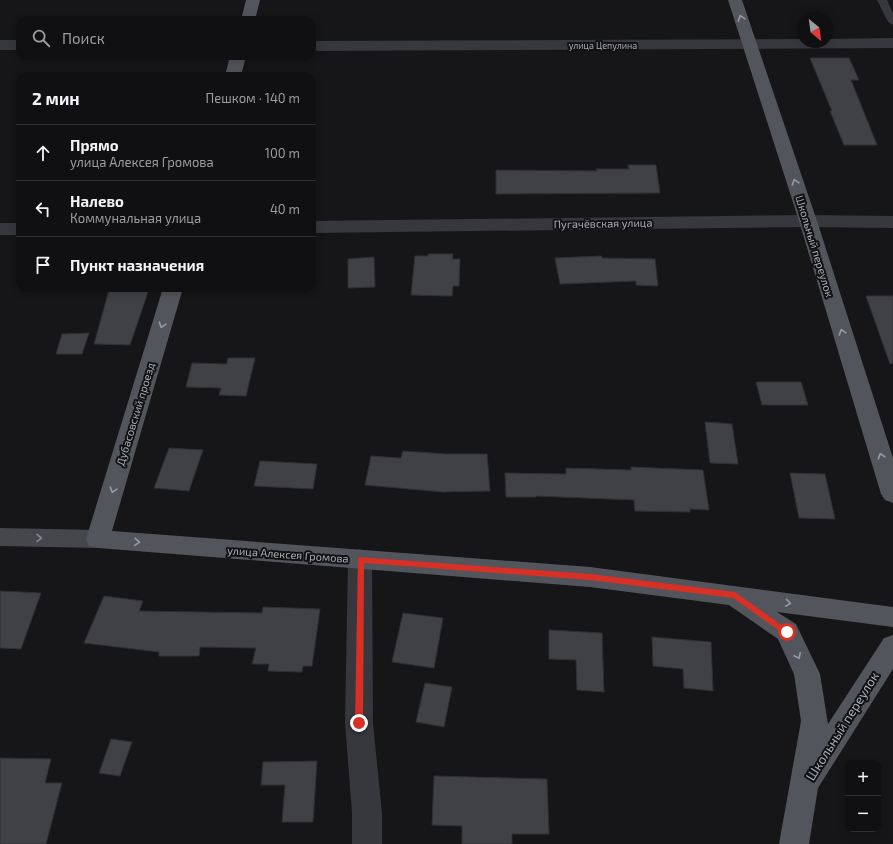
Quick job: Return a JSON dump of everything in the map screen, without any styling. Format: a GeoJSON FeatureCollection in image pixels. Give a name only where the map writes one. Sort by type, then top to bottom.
{"type":"FeatureCollection","features":[{"type":"Feature","properties":{"kind":"main road"},"geometry":{"type":"LineString","coordinates":[[249,16],[253,0]]}},
{"type":"Feature","properties":{"kind":"main road","name":"Школьный переулок"},"geometry":{"type":"LineString","coordinates":[[735,0],[808,220],[893,494]]}},
{"type":"Feature","properties":{"kind":"main road"},"geometry":{"type":"LineString","coordinates":[[234,72],[237,60]]}},
{"type":"Feature","properties":{"kind":"main road","name":"Дубасовский проезд"},"geometry":{"type":"LineString","coordinates":[[98,539],[172,292]]}},
{"type":"Feature","properties":{"kind":"main road","name":"улица Алексея Громова"},"geometry":{"type":"LineString","coordinates":[[98,539],[590,577],[735,596],[787,632],[807,674],[815,721],[794,844]]}},
{"type":"Feature","properties":{"kind":"main road"},"geometry":{"type":"LineString","coordinates":[[735,596],[893,617]]}},
{"type":"Feature","properties":{"kind":"main road","name":"Школьный переулок"},"geometry":{"type":"LineString","coordinates":[[804,786],[893,646]]}},
{"type":"Feature","properties":{"kind":"street","name":"улица Цепулина"},"geometry":{"type":"LineString","coordinates":[[316,46],[750,45],[893,43]]}},
{"type":"Feature","properties":{"kind":"street"},"geometry":{"type":"LineString","coordinates":[[0,45],[16,45]]}},
{"type":"Feature","properties":{"kind":"street","name":"Пугачёвская улица"},"geometry":{"type":"LineString","coordinates":[[316,227],[808,220],[893,222]]}},
{"type":"Feature","properties":{"kind":"street"},"geometry":{"type":"LineString","coordinates":[[0,229],[16,229]]}},
{"type":"Feature","properties":{"kind":"street","name":"улица Алексея Громова"},"geometry":{"type":"LineString","coordinates":[[0,537],[98,539]]}},
{"type":"Feature","properties":{"kind":"street"},"geometry":{"type":"LineString","coordinates":[[360,559],[359,723],[367,813],[367,844]]}},
{"type":"Feature","properties":{"kind":"lane"},"geometry":{"type":"LineString","coordinates":[[882,0],[893,22]]}},
{"type":"Feature","properties":{"kind":"building"},"geometry":{"type":"Polygon","coordinates":[[[810,58],[849,58],[859,80],[851,80],[877,145],[844,145],[810,58]]]}},
{"type":"Feature","properties":{"kind":"building"},"geometry":{"type":"Polygon","coordinates":[[[628,165],[656,165],[660,193],[496,194],[496,170],[597,171],[596,169],[629,169],[628,165]]]}},
{"type":"Feature","properties":{"kind":"building"},"geometry":{"type":"Polygon","coordinates":[[[428,254],[453,254],[452,259],[460,259],[459,286],[453,286],[452,296],[411,295],[415,256],[428,256],[428,254]]]}},
{"type":"Feature","properties":{"kind":"building"},"geometry":{"type":"Polygon","coordinates":[[[601,256],[602,258],[655,259],[658,286],[636,285],[636,281],[560,284],[555,258],[601,256]]]}},
{"type":"Feature","properties":{"kind":"building"},"geometry":{"type":"Polygon","coordinates":[[[374,257],[375,287],[348,288],[348,259],[374,257]]]}},
{"type":"Feature","properties":{"kind":"building"},"geometry":{"type":"Polygon","coordinates":[[[108,292],[148,292],[130,345],[94,344],[108,292]]]}},
{"type":"Feature","properties":{"kind":"building"},"geometry":{"type":"Polygon","coordinates":[[[866,296],[893,296],[893,363],[890,364],[866,296]]]}},
{"type":"Feature","properties":{"kind":"building"},"geometry":{"type":"Polygon","coordinates":[[[89,333],[82,354],[56,354],[62,334],[89,333]]]}},
{"type":"Feature","properties":{"kind":"building"},"geometry":{"type":"Polygon","coordinates":[[[228,358],[255,358],[246,396],[219,395],[221,388],[186,387],[192,363],[227,364],[228,358]]]}},
{"type":"Feature","properties":{"kind":"building"},"geometry":{"type":"Polygon","coordinates":[[[756,382],[801,382],[808,405],[762,405],[756,382]]]}},
{"type":"Feature","properties":{"kind":"building"},"geometry":{"type":"Polygon","coordinates":[[[705,422],[732,424],[738,464],[710,463],[705,422]]]}},
{"type":"Feature","properties":{"kind":"building"},"geometry":{"type":"Polygon","coordinates":[[[169,448],[203,450],[189,491],[154,488],[169,448]]]}},
{"type":"Feature","properties":{"kind":"building"},"geometry":{"type":"Polygon","coordinates":[[[403,451],[446,454],[487,454],[490,491],[443,492],[365,485],[371,456],[401,458],[403,451]]]}},
{"type":"Feature","properties":{"kind":"building"},"geometry":{"type":"Polygon","coordinates":[[[260,461],[317,464],[313,489],[254,486],[260,461]]]}},
{"type":"Feature","properties":{"kind":"building"},"geometry":{"type":"Polygon","coordinates":[[[631,467],[703,470],[709,510],[690,509],[690,512],[635,511],[634,500],[536,496],[506,497],[505,473],[566,474],[566,468],[631,470],[631,467]]]}},
{"type":"Feature","properties":{"kind":"building"},"geometry":{"type":"Polygon","coordinates":[[[790,473],[825,474],[835,519],[799,518],[790,473]]]}},
{"type":"Feature","properties":{"kind":"building"},"geometry":{"type":"Polygon","coordinates":[[[0,591],[41,593],[21,649],[0,648],[0,591]]]}},
{"type":"Feature","properties":{"kind":"building"},"geometry":{"type":"Polygon","coordinates":[[[104,596],[143,601],[139,611],[262,613],[263,607],[320,609],[312,666],[303,666],[302,672],[268,671],[269,664],[252,664],[256,648],[200,647],[199,656],[159,656],[159,652],[84,643],[104,596]]]}},
{"type":"Feature","properties":{"kind":"building"},"geometry":{"type":"Polygon","coordinates":[[[403,613],[443,618],[434,668],[392,662],[403,613]]]}},
{"type":"Feature","properties":{"kind":"building"},"geometry":{"type":"Polygon","coordinates":[[[549,630],[602,633],[604,692],[577,690],[576,660],[549,659],[549,630]]]}},
{"type":"Feature","properties":{"kind":"building"},"geometry":{"type":"Polygon","coordinates":[[[652,637],[711,642],[713,691],[684,688],[683,669],[653,666],[652,637]]]}},
{"type":"Feature","properties":{"kind":"building"},"geometry":{"type":"Polygon","coordinates":[[[425,683],[452,687],[444,727],[416,722],[425,683]]]}},
{"type":"Feature","properties":{"kind":"building"},"geometry":{"type":"Polygon","coordinates":[[[111,739],[132,742],[120,776],[99,773],[111,739]]]}},
{"type":"Feature","properties":{"kind":"building"},"geometry":{"type":"Polygon","coordinates":[[[0,758],[51,759],[45,783],[62,783],[46,844],[0,844],[0,758]]]}},
{"type":"Feature","properties":{"kind":"building"},"geometry":{"type":"Polygon","coordinates":[[[317,761],[313,822],[282,822],[285,785],[261,785],[263,762],[317,761]]]}},
{"type":"Feature","properties":{"kind":"building"},"geometry":{"type":"Polygon","coordinates":[[[434,776],[547,779],[549,834],[512,834],[512,844],[462,844],[462,826],[432,825],[434,776]]]}},
{"type":"Feature","properties":{"kind":"route"},"geometry":{"type":"LineString","coordinates":[[359,723],[360,559],[590,577],[735,596],[787,632]]}}]}
